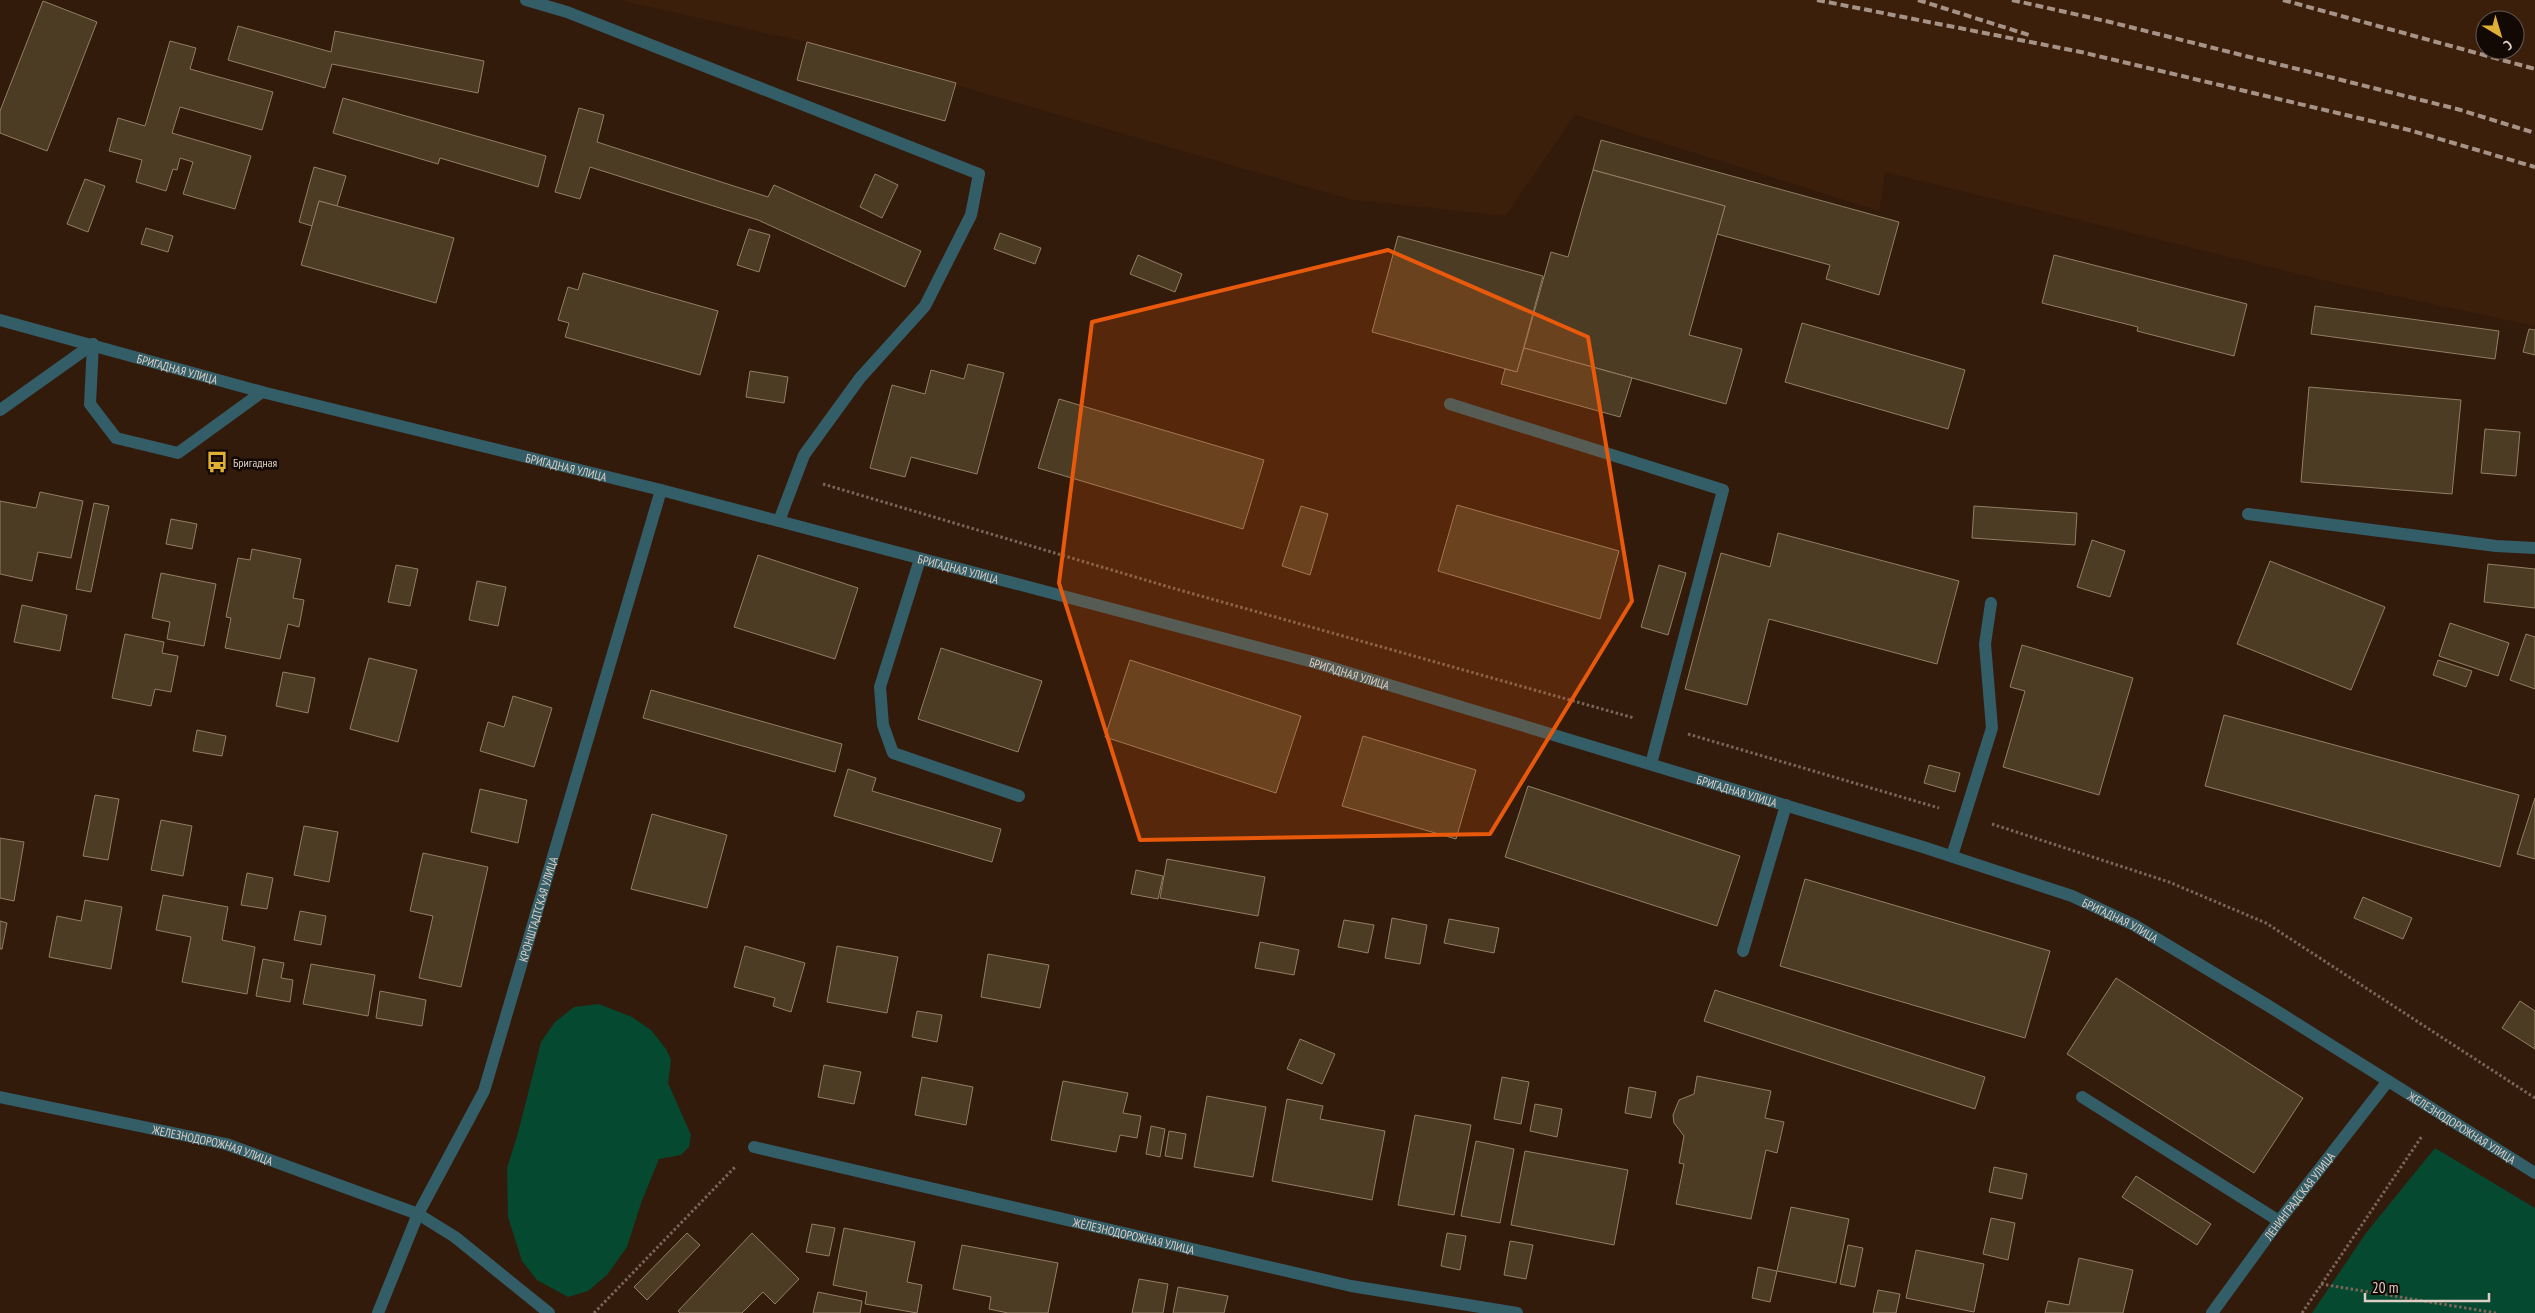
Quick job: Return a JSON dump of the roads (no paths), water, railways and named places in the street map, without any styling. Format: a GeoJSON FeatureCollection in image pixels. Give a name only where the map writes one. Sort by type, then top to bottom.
{"type":"FeatureCollection","features":[{"type":"Feature","properties":{"kind":"street"},"geometry":{"type":"LineString","coordinates":[[526,0],[567,12],[979,174],[971,215],[925,306],[860,378],[804,455],[779,521]]}},
{"type":"Feature","properties":{"kind":"street","name":"БРИГАДНАЯ УЛИЦА"},"geometry":{"type":"LineString","coordinates":[[0,320],[93,344],[262,392],[661,490],[1313,662],[1952,856],[2072,896],[2134,925],[2388,1081]]}},
{"type":"Feature","properties":{"kind":"street"},"geometry":{"type":"LineString","coordinates":[[93,344],[90,404],[116,438],[178,453],[262,392]]}},
{"type":"Feature","properties":{"kind":"street"},"geometry":{"type":"LineString","coordinates":[[0,410],[93,344]]}},
{"type":"Feature","properties":{"kind":"street"},"geometry":{"type":"LineString","coordinates":[[1450,404],[1723,490],[1651,764]]}},
{"type":"Feature","properties":{"kind":"street","name":"КРОНШТАДТСКАЯ УЛИЦА"},"geometry":{"type":"LineString","coordinates":[[378,1313],[418,1214],[484,1091],[661,490]]}},
{"type":"Feature","properties":{"kind":"street"},"geometry":{"type":"LineString","coordinates":[[2248,514],[2496,546],[2535,548]]}},
{"type":"Feature","properties":{"kind":"street"},"geometry":{"type":"LineString","coordinates":[[920,558],[880,687],[883,726],[893,753],[1019,796]]}},
{"type":"Feature","properties":{"kind":"street"},"geometry":{"type":"LineString","coordinates":[[1952,856],[1992,728],[1985,644],[1991,603]]}},
{"type":"Feature","properties":{"kind":"street"},"geometry":{"type":"LineString","coordinates":[[1744,951],[1786,805]]}},
{"type":"Feature","properties":{"kind":"street","name":"ЖЕЛЕЗНОДОРОЖНАЯ УЛИЦА"},"geometry":{"type":"LineString","coordinates":[[2388,1081],[2535,1173]]}},
{"type":"Feature","properties":{"kind":"street","name":"ЛЕНИНГРАДСКАЯ УЛИЦА"},"geometry":{"type":"LineString","coordinates":[[2212,1313],[2388,1081]]}},
{"type":"Feature","properties":{"kind":"street"},"geometry":{"type":"LineString","coordinates":[[2082,1097],[2280,1221]]}},
{"type":"Feature","properties":{"kind":"street","name":"ЖЕЛЕЗНОДОРОЖНАЯ УЛИЦА"},"geometry":{"type":"LineString","coordinates":[[0,1098],[226,1144],[418,1214],[456,1237],[549,1313]]}},
{"type":"Feature","properties":{"kind":"street","name":"ЖЕЛЕЗНОДОРОЖНАЯ УЛИЦА"},"geometry":{"type":"LineString","coordinates":[[754,1148],[1351,1286],[1517,1313]]}},
{"type":"Feature","properties":{"kind":"railway"},"geometry":{"type":"LineString","coordinates":[[1817,0],[2081,52],[2409,130],[2535,167]]}},
{"type":"Feature","properties":{"kind":"railway"},"geometry":{"type":"LineString","coordinates":[[1918,0],[2032,36]]}},
{"type":"Feature","properties":{"kind":"railway"},"geometry":{"type":"LineString","coordinates":[[2012,0],[2110,22],[2457,109],[2535,133]]}},
{"type":"Feature","properties":{"kind":"railway"},"geometry":{"type":"LineString","coordinates":[[2283,0],[2535,69]]}},
{"type":"Feature","properties":{"kind":"place","name":"Бригадная"},"geometry":{"type":"Point","coordinates":[217,462]}}]}
